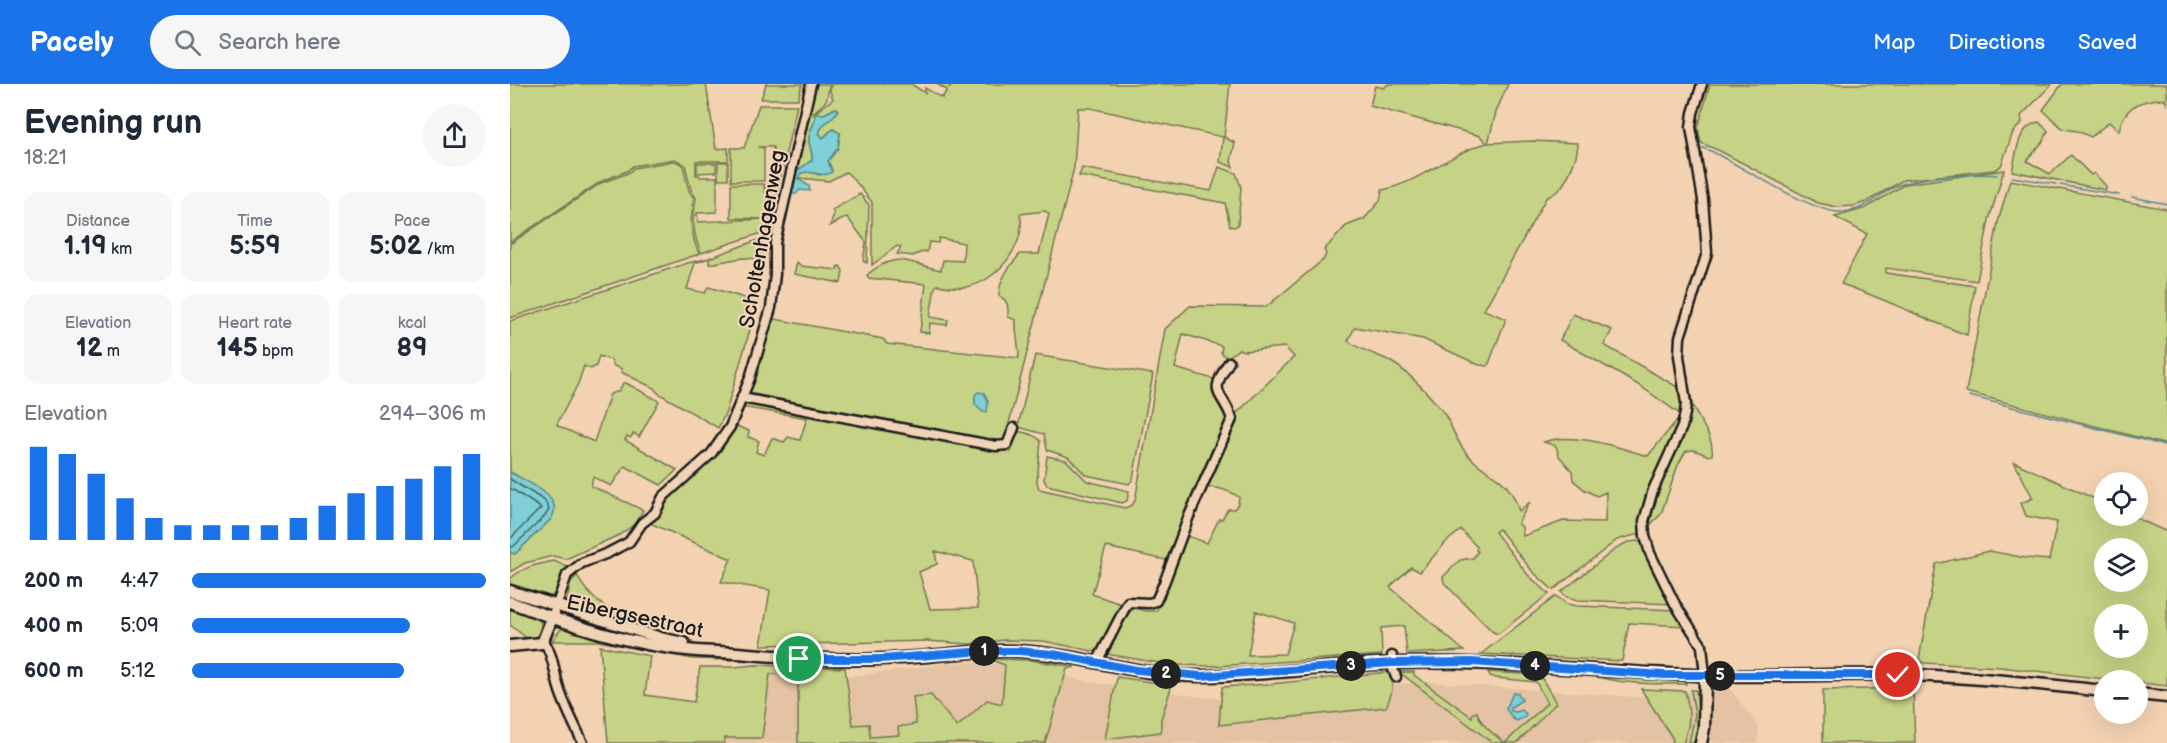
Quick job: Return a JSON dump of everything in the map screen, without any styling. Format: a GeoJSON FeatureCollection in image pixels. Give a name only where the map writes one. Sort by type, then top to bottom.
{"type":"FeatureCollection","features":[{"type":"Feature","properties":{"kind":"main road","name":"Eibergsestraat"},"geometry":{"type":"LineString","coordinates":[[510,591],[664,639],[732,652]]}},
{"type":"Feature","properties":{"kind":"main road"},"geometry":{"type":"LineString","coordinates":[[510,602],[553,619],[556,607]]}},
{"type":"Feature","properties":{"kind":"main road","name":"Eibergsestraat"},"geometry":{"type":"LineString","coordinates":[[544,641],[553,619],[661,646],[799,659],[916,658],[984,651],[1019,651],[1053,654],[1137,670],[1201,676],[1392,659],[1705,676],[1911,675],[2094,690]]}},
{"type":"Feature","properties":{"kind":"main road"},"geometry":{"type":"LineString","coordinates":[[510,646],[536,644],[544,641]]}},
{"type":"Feature","properties":{"kind":"main road"},"geometry":{"type":"LineString","coordinates":[[1701,743],[1704,728],[1705,676]]}},
{"type":"Feature","properties":{"kind":"main road"},"geometry":{"type":"LineString","coordinates":[[2148,695],[2167,697]]}},
{"type":"Feature","properties":{"kind":"street","name":"Scholtenhagenweg"},"geometry":{"type":"LineString","coordinates":[[556,607],[567,575],[582,563],[616,550],[629,542],[642,523],[655,513],[667,494],[711,454],[725,436],[742,398],[771,308],[775,274],[775,243],[811,84]]}},
{"type":"Feature","properties":{"kind":"street"},"geometry":{"type":"LineString","coordinates":[[1702,84],[1691,127],[1703,200],[1707,253],[1680,337],[1679,356],[1686,403],[1682,427],[1653,490],[1644,521],[1650,553],[1675,604],[1702,646],[1705,676]]}},
{"type":"Feature","properties":{"kind":"street"},"geometry":{"type":"LineString","coordinates":[[1097,662],[1128,602],[1156,601],[1164,583],[1189,516],[1232,419],[1217,392],[1218,382],[1229,362]]}},
{"type":"Feature","properties":{"kind":"street"},"geometry":{"type":"LineString","coordinates":[[742,398],[996,446],[1007,445],[1014,428]]}},
{"type":"Feature","properties":{"kind":"street"},"geometry":{"type":"LineString","coordinates":[[544,641],[551,654],[565,705],[583,743]]}},
{"type":"Feature","properties":{"kind":"street"},"geometry":{"type":"LineString","coordinates":[[1392,659],[1396,677]]}},
{"type":"Feature","properties":{"kind":"shaded area"},"geometry":{"type":"Polygon","coordinates":[[[962,662],[1003,664],[1089,682],[1220,699],[1429,682],[1636,697],[1729,688],[1759,727],[1757,743],[717,743],[728,673],[836,678],[962,662]]]}},
{"type":"Feature","properties":{"kind":"green space"},"geometry":{"type":"Polygon","coordinates":[[[510,84],[706,84],[716,149],[728,148],[728,161],[696,161],[696,175],[717,177],[717,212],[697,213],[698,222],[764,219],[731,218],[731,184],[764,184],[765,193],[766,185],[773,182],[773,147],[758,147],[764,148],[764,181],[731,181],[731,148],[744,148],[759,105],[797,105],[768,231],[701,253],[693,221],[696,198],[691,190],[685,165],[675,159],[633,166],[627,171],[602,181],[510,242],[510,84]]]}},
{"type":"Feature","properties":{"kind":"green space"},"geometry":{"type":"Polygon","coordinates":[[[766,84],[802,84],[798,99],[761,99],[766,84]]]}},
{"type":"Feature","properties":{"kind":"green space"},"geometry":{"type":"Polygon","coordinates":[[[813,84],[829,84],[826,101],[812,115],[833,99],[830,91],[831,84],[911,84],[925,93],[925,88],[942,98],[947,90],[937,84],[950,84],[949,88],[952,84],[1230,84],[1224,137],[1235,143],[1231,161],[1233,167],[1220,162],[1223,137],[1090,108],[1078,108],[1074,168],[1002,444],[747,396],[764,317],[883,339],[887,344],[1019,358],[1016,320],[1008,317],[1007,305],[1005,300],[999,296],[999,290],[1005,274],[1020,254],[1039,254],[1049,214],[1045,211],[1020,214],[1021,225],[1015,248],[1008,259],[991,276],[967,287],[938,285],[935,287],[930,317],[948,320],[947,325],[930,323],[929,333],[920,332],[926,284],[868,278],[867,275],[877,267],[895,260],[941,270],[943,260],[963,261],[964,243],[939,238],[938,243],[929,242],[927,252],[913,256],[897,254],[901,247],[897,246],[872,265],[872,202],[857,183],[846,172],[829,181],[798,178],[799,174],[806,171],[820,175],[832,170],[828,161],[838,148],[840,133],[830,131],[823,138],[819,133],[837,109],[815,115],[809,136],[812,160],[795,173],[813,84]]]}},
{"type":"Feature","properties":{"kind":"green space"},"geometry":{"type":"Polygon","coordinates":[[[1388,84],[1508,84],[1496,112],[1488,143],[1532,141],[1578,143],[1578,149],[1566,180],[1559,190],[1546,198],[1484,310],[1506,319],[1488,366],[1479,365],[1423,339],[1355,327],[1348,341],[1386,359],[1410,376],[1443,412],[1460,445],[1468,455],[1510,490],[1519,511],[1530,502],[1518,523],[1522,527],[1523,536],[1563,521],[1605,522],[1606,492],[1597,496],[1585,490],[1573,480],[1572,471],[1559,456],[1556,446],[1544,442],[1568,438],[1582,439],[1648,456],[1681,415],[1639,534],[1617,540],[1553,590],[1532,571],[1499,529],[1495,532],[1528,575],[1549,594],[1498,634],[1493,632],[1444,583],[1443,577],[1460,560],[1473,558],[1478,551],[1461,530],[1446,542],[1420,572],[1411,567],[1390,587],[1464,651],[1407,654],[1404,626],[1381,628],[1382,655],[1217,666],[1171,665],[1106,654],[1117,629],[1134,608],[1156,611],[1185,535],[1207,543],[1219,519],[1222,519],[1228,509],[1234,509],[1238,504],[1239,497],[1231,493],[1218,488],[1206,488],[1232,430],[1234,416],[1294,357],[1285,347],[1243,351],[1239,349],[1227,358],[1221,353],[1222,346],[1183,334],[1175,368],[1217,380],[1229,418],[1170,561],[1106,547],[1092,594],[1124,605],[1097,652],[1043,641],[1005,640],[969,644],[927,641],[761,645],[770,590],[721,582],[731,559],[650,523],[658,514],[665,499],[723,447],[734,425],[749,431],[748,437],[759,441],[756,452],[764,455],[772,438],[784,442],[788,437],[800,440],[807,418],[741,407],[743,402],[1011,452],[1017,431],[1027,433],[1041,441],[1037,482],[1039,489],[1125,508],[1132,505],[1135,501],[1165,329],[1190,306],[1266,307],[1324,259],[1326,253],[1324,250],[1346,226],[1364,219],[1380,201],[1382,190],[1409,181],[1460,154],[1487,143],[1480,136],[1370,106],[1375,86],[1384,88],[1388,84]],[[935,551],[937,564],[919,572],[930,609],[978,608],[973,561],[935,551]],[[1256,611],[1248,655],[1285,654],[1294,623],[1256,611]]]}},
{"type":"Feature","properties":{"kind":"green space"},"geometry":{"type":"Polygon","coordinates":[[[1710,84],[2052,84],[2021,116],[2022,123],[2013,132],[2001,166],[1994,170],[1903,180],[1866,202],[1854,206],[1837,207],[1818,203],[1701,143],[1698,128],[1710,84]]]}},
{"type":"Feature","properties":{"kind":"green space"},"geometry":{"type":"Polygon","coordinates":[[[2062,84],[2167,84],[2167,104],[2164,99],[2134,106],[2124,116],[2119,131],[2109,122],[2091,137],[2077,131],[2063,129],[2043,110],[2062,84]]]}},
{"type":"Feature","properties":{"kind":"green space"},"geometry":{"type":"Polygon","coordinates":[[[2039,122],[2048,131],[2027,161],[2050,174],[2071,155],[2091,175],[2094,173],[2106,186],[2106,190],[2012,171],[2022,135],[2026,129],[2039,122]]]}},
{"type":"Feature","properties":{"kind":"green space"},"geometry":{"type":"Polygon","coordinates":[[[673,161],[683,166],[689,191],[694,198],[691,221],[699,254],[510,318],[510,244],[601,183],[628,173],[634,168],[673,161]]]}},
{"type":"Feature","properties":{"kind":"green space"},"geometry":{"type":"Polygon","coordinates":[[[718,162],[728,162],[728,179],[718,179],[718,162]]]}},
{"type":"Feature","properties":{"kind":"green space"},"geometry":{"type":"Polygon","coordinates":[[[697,163],[716,163],[716,172],[697,173],[697,163]]]}},
{"type":"Feature","properties":{"kind":"green space"},"geometry":{"type":"Polygon","coordinates":[[[1219,167],[1236,173],[1241,187],[1238,225],[1234,227],[1230,226],[1225,203],[1079,176],[1082,168],[1211,191],[1219,167]]]}},
{"type":"Feature","properties":{"kind":"green space"},"geometry":{"type":"Polygon","coordinates":[[[2004,170],[1989,220],[1977,281],[1886,268],[1886,273],[1975,286],[1967,335],[1841,284],[1867,234],[1835,217],[1866,208],[1905,184],[2004,170]]]}},
{"type":"Feature","properties":{"kind":"green space"},"geometry":{"type":"Polygon","coordinates":[[[2010,180],[2167,209],[2167,445],[1966,392],[1998,222],[2010,180]]]}},
{"type":"Feature","properties":{"kind":"green space"},"geometry":{"type":"Polygon","coordinates":[[[860,194],[869,205],[867,263],[863,261],[866,242],[847,217],[830,226],[834,214],[832,210],[860,194]]]}},
{"type":"Feature","properties":{"kind":"green space"},"geometry":{"type":"Polygon","coordinates":[[[766,237],[761,259],[742,258],[709,264],[709,258],[766,237]]]}},
{"type":"Feature","properties":{"kind":"green space"},"geometry":{"type":"Polygon","coordinates":[[[709,258],[695,263],[687,289],[705,293],[708,287],[758,302],[726,412],[718,428],[658,393],[654,388],[621,372],[622,369],[614,366],[611,360],[599,356],[596,366],[591,369],[584,366],[558,426],[594,442],[610,394],[619,391],[623,383],[626,383],[659,401],[639,437],[634,433],[630,438],[627,436],[625,440],[677,470],[661,485],[625,466],[611,486],[593,477],[591,486],[643,510],[635,524],[619,535],[566,559],[553,556],[525,563],[510,572],[510,552],[515,553],[550,520],[549,496],[510,472],[510,321],[709,258]]]}},
{"type":"Feature","properties":{"kind":"green space"},"geometry":{"type":"Polygon","coordinates":[[[797,262],[801,266],[838,270],[837,267],[840,266],[843,271],[841,283],[794,274],[797,262]]]}},
{"type":"Feature","properties":{"kind":"green space"},"geometry":{"type":"Polygon","coordinates":[[[1573,314],[1612,330],[1604,345],[1681,389],[1681,415],[1640,386],[1560,340],[1573,314]]]}},
{"type":"Feature","properties":{"kind":"green space"},"geometry":{"type":"Polygon","coordinates":[[[1035,355],[1153,374],[1133,479],[1129,484],[1086,475],[1068,457],[1047,450],[1044,434],[1018,427],[1035,355]]]}},
{"type":"Feature","properties":{"kind":"green space"},"geometry":{"type":"Polygon","coordinates":[[[1690,399],[1711,440],[1712,455],[1694,450],[1686,451],[1678,465],[1661,514],[1650,525],[1659,493],[1683,432],[1690,399]]]}},
{"type":"Feature","properties":{"kind":"green space"},"geometry":{"type":"Polygon","coordinates":[[[1047,456],[1066,460],[1087,481],[1129,491],[1127,501],[1122,503],[1047,485],[1044,480],[1047,456]]]}},
{"type":"Feature","properties":{"kind":"green space"},"geometry":{"type":"Polygon","coordinates":[[[2014,462],[2094,498],[2094,526],[2148,526],[2148,523],[2167,532],[2167,686],[2148,684],[2148,670],[2094,670],[2094,678],[2000,667],[1923,663],[1919,659],[1936,564],[1989,551],[2049,560],[2057,522],[2026,516],[2021,503],[2033,498],[2014,462]]]}},
{"type":"Feature","properties":{"kind":"green space"},"geometry":{"type":"Polygon","coordinates":[[[1638,541],[1642,544],[1672,604],[1578,600],[1567,597],[1561,592],[1618,547],[1628,542],[1638,541]]]}},
{"type":"Feature","properties":{"kind":"green space"},"geometry":{"type":"Polygon","coordinates":[[[554,561],[570,568],[551,598],[546,600],[510,588],[510,579],[520,572],[554,561]]]}},
{"type":"Feature","properties":{"kind":"green space"},"geometry":{"type":"Polygon","coordinates":[[[577,575],[586,589],[612,611],[693,642],[675,639],[567,604],[570,584],[577,575]]]}},
{"type":"Feature","properties":{"kind":"green space"},"geometry":{"type":"Polygon","coordinates":[[[1556,596],[1567,604],[1577,606],[1676,610],[1685,626],[1629,623],[1622,661],[1481,654],[1556,596]]]}},
{"type":"Feature","properties":{"kind":"green space"},"geometry":{"type":"Polygon","coordinates":[[[510,604],[537,617],[541,622],[540,634],[536,638],[528,639],[510,625],[510,604]]]}},
{"type":"Feature","properties":{"kind":"green space"},"geometry":{"type":"Polygon","coordinates":[[[567,627],[729,657],[731,660],[693,659],[598,641],[552,641],[560,630],[567,627]]]}},
{"type":"Feature","properties":{"kind":"green space"},"geometry":{"type":"Polygon","coordinates":[[[600,646],[650,656],[645,695],[694,702],[700,667],[755,665],[845,668],[853,725],[869,724],[870,737],[899,735],[898,727],[916,724],[913,697],[931,695],[957,727],[987,700],[1002,704],[1005,665],[988,659],[1031,660],[1075,667],[1067,669],[1045,743],[798,743],[798,676],[770,674],[762,738],[725,738],[724,743],[608,743],[600,646]]]}},
{"type":"Feature","properties":{"kind":"green space"},"geometry":{"type":"Polygon","coordinates":[[[1389,672],[1392,685],[1386,707],[1219,725],[1222,687],[1389,672]]]}},
{"type":"Feature","properties":{"kind":"green space"},"geometry":{"type":"Polygon","coordinates":[[[1399,672],[1414,672],[1414,675],[1472,717],[1473,713],[1477,712],[1485,726],[1505,743],[1493,743],[1399,672]]]}},
{"type":"Feature","properties":{"kind":"green space"},"geometry":{"type":"Polygon","coordinates":[[[1488,672],[1540,675],[1556,703],[1517,743],[1505,743],[1547,703],[1536,682],[1496,678],[1490,676],[1488,672]]]}},
{"type":"Feature","properties":{"kind":"green space"},"geometry":{"type":"Polygon","coordinates":[[[1588,674],[1685,680],[1686,684],[1625,682],[1588,674]]]}},
{"type":"Feature","properties":{"kind":"green space"},"geometry":{"type":"Polygon","coordinates":[[[1117,677],[1172,685],[1161,719],[1161,732],[1105,739],[1117,677]]]}},
{"type":"Feature","properties":{"kind":"green space"},"geometry":{"type":"Polygon","coordinates":[[[1913,688],[1915,743],[1823,743],[1823,690],[1913,688]]]}},
{"type":"Feature","properties":{"kind":"green space"},"geometry":{"type":"Polygon","coordinates":[[[1641,689],[1685,691],[1689,717],[1683,743],[1672,743],[1673,739],[1641,689]]]}},
{"type":"Feature","properties":{"kind":"green space"},"geometry":{"type":"Polygon","coordinates":[[[1691,690],[1696,690],[1699,721],[1694,743],[1689,742],[1695,715],[1691,690]]]}},
{"type":"Feature","properties":{"kind":"water"},"geometry":{"type":"Polygon","coordinates":[[[836,108],[838,110],[836,113],[819,133],[823,138],[833,129],[840,133],[838,148],[828,161],[832,172],[824,175],[801,173],[798,179],[809,186],[810,191],[800,190],[792,194],[797,171],[812,160],[809,136],[815,115],[824,114],[836,108]]]}},
{"type":"Feature","properties":{"kind":"water"},"geometry":{"type":"Polygon","coordinates":[[[978,392],[984,393],[988,401],[987,412],[983,412],[975,405],[975,395],[978,392]]]}},
{"type":"Feature","properties":{"kind":"water"},"geometry":{"type":"Polygon","coordinates":[[[510,472],[543,491],[554,504],[554,512],[550,520],[515,554],[510,552],[510,472]]]}},
{"type":"Feature","properties":{"kind":"water"},"geometry":{"type":"Polygon","coordinates":[[[1513,693],[1518,693],[1522,700],[1511,707],[1511,711],[1522,710],[1526,714],[1517,721],[1506,709],[1513,693]]]}},
{"type":"Feature","properties":{"kind":"waterway"},"geometry":{"type":"LineString","coordinates":[[1700,147],[1794,196],[1827,210],[1839,212],[1864,206],[1897,186],[1919,180],[1974,174],[1997,175]]}},
{"type":"Feature","properties":{"kind":"waterway"},"geometry":{"type":"LineString","coordinates":[[2012,177],[2056,184]]}},
{"type":"Feature","properties":{"kind":"waterway"},"geometry":{"type":"LineString","coordinates":[[2060,185],[2119,195]]}},
{"type":"Feature","properties":{"kind":"waterway"},"geometry":{"type":"LineString","coordinates":[[2132,197],[2167,204]]}},
{"type":"Feature","properties":{"kind":"waterway"},"geometry":{"type":"LineString","coordinates":[[1969,396],[2167,446]]}},
{"type":"Feature","properties":{"kind":"route"},"geometry":{"type":"LineString","coordinates":[[799,659],[916,658],[984,651],[1019,651],[1053,654],[1137,670],[1201,676],[1392,663],[1471,662],[1664,675],[1898,675]]}}]}
